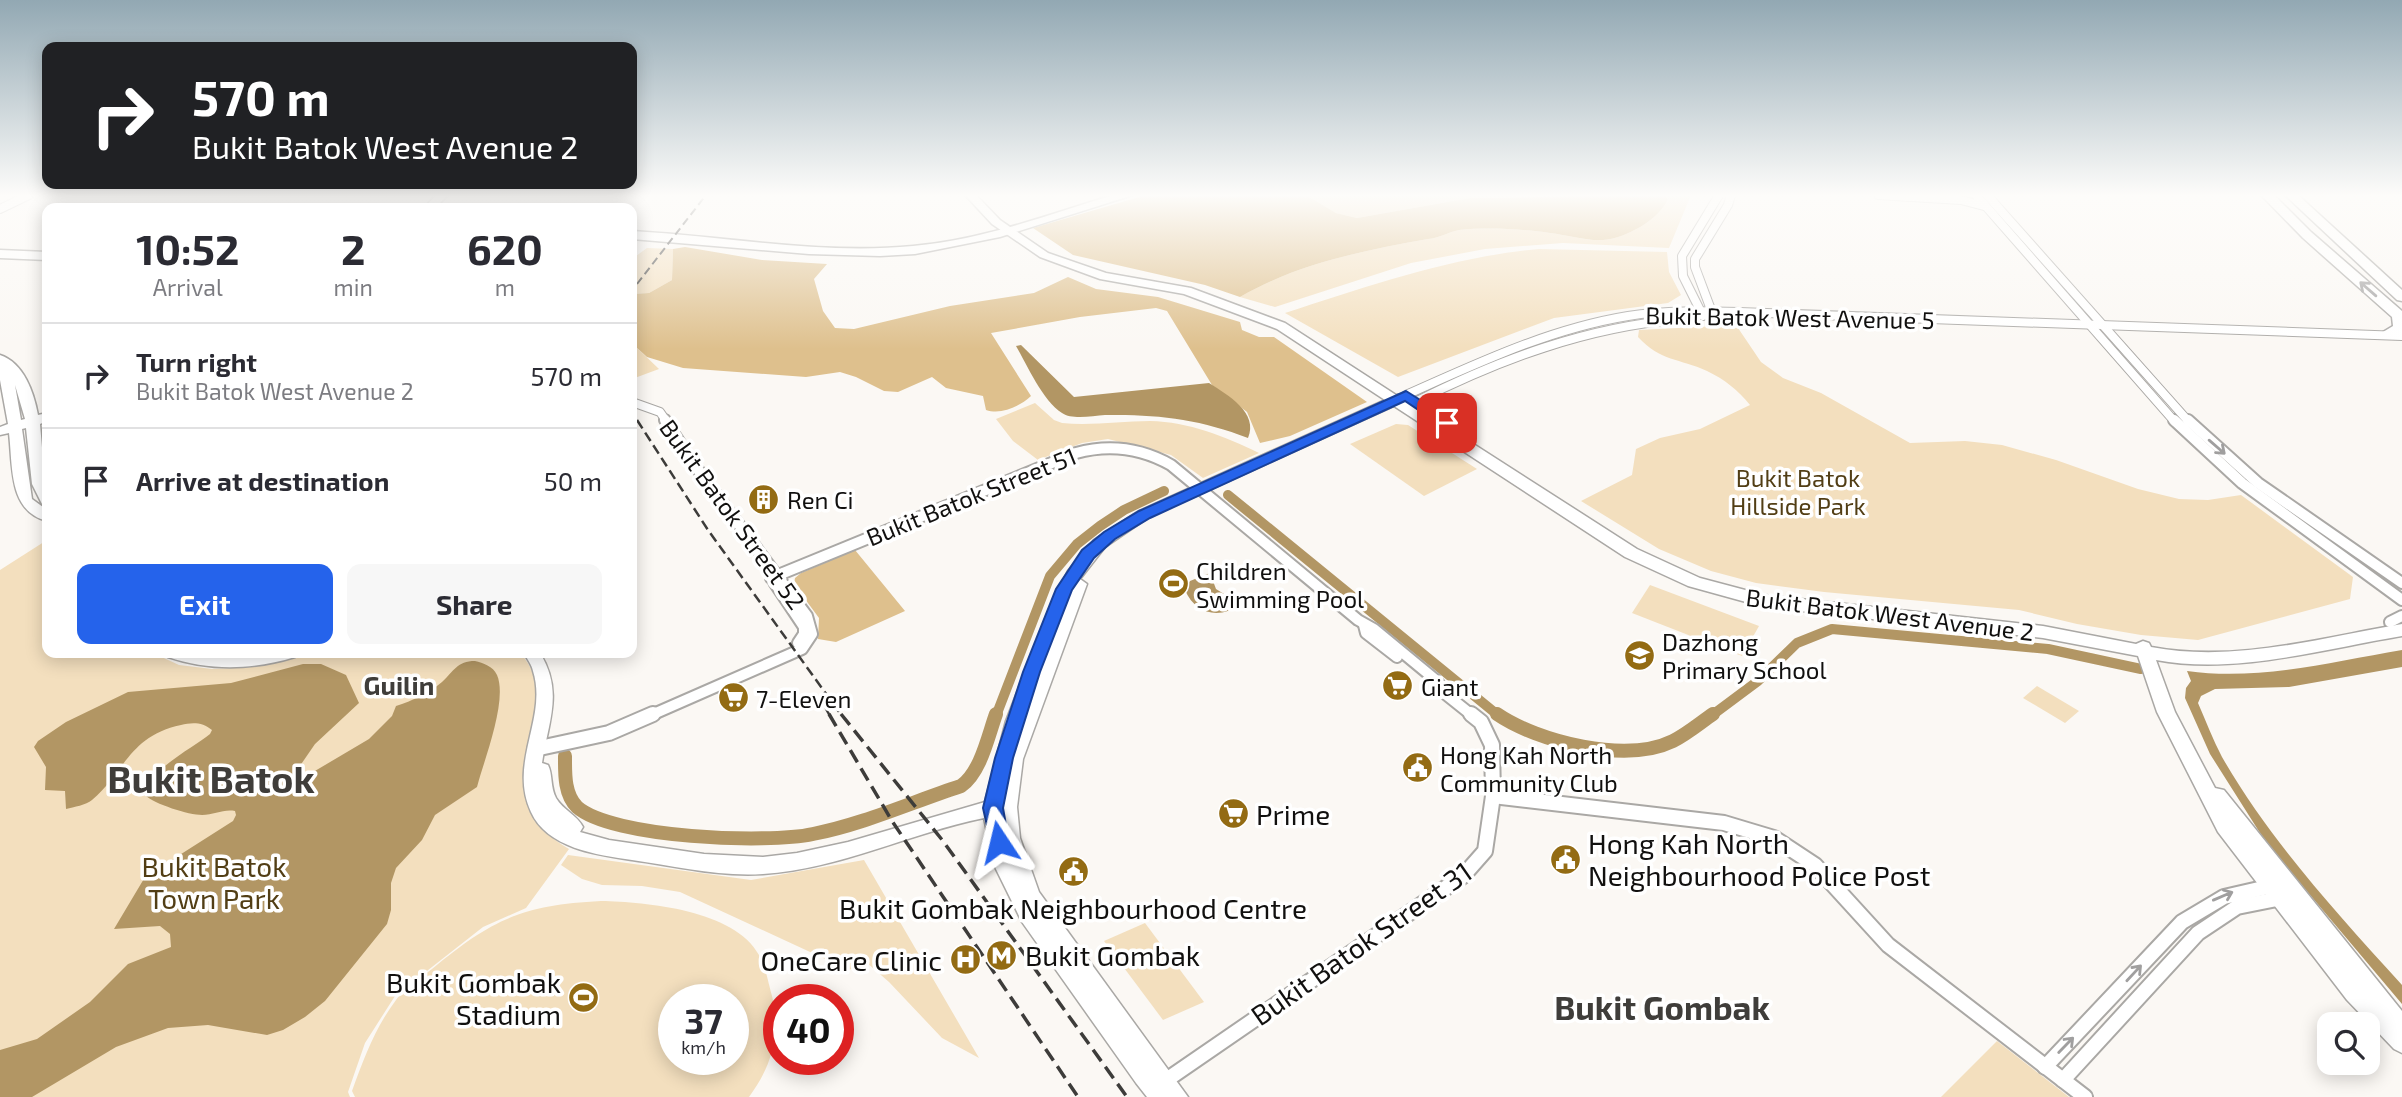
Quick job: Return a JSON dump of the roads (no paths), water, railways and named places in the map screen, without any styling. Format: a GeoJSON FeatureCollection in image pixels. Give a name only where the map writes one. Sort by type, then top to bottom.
{"type":"FeatureCollection","features":[{"type":"Feature","properties":{"kind":"main road"},"geometry":{"type":"LineString","coordinates":[[772,246],[844,253],[913,250],[928,246]]}},
{"type":"Feature","properties":{"kind":"main road"},"geometry":{"type":"LineString","coordinates":[[2320,246],[2401,317],[2397,340]]}},
{"type":"Feature","properties":{"kind":"main road"},"geometry":{"type":"LineString","coordinates":[[2344,246],[2402,297]]}},
{"type":"Feature","properties":{"kind":"main road"},"geometry":{"type":"LineString","coordinates":[[2324,250],[2340,254],[2350,252]]}},
{"type":"Feature","properties":{"kind":"main road"},"geometry":{"type":"LineString","coordinates":[[0,256],[42,258]]}},
{"type":"Feature","properties":{"kind":"street","name":"Bukit Batok West Avenue 2"},"geometry":{"type":"LineString","coordinates":[[1043,246],[1092,268],[1195,288],[1268,314],[1305,333],[1631,553],[1718,590],[1797,606],[2043,632],[2193,659],[2244,657],[2399,622]]}},
{"type":"Feature","properties":{"kind":"street"},"geometry":{"type":"LineString","coordinates":[[1688,246],[1682,256],[1683,275],[1695,299],[1708,315]]}},
{"type":"Feature","properties":{"kind":"street"},"geometry":{"type":"LineString","coordinates":[[1703,246],[1695,259],[1695,267],[1705,294],[1708,315]]}},
{"type":"Feature","properties":{"kind":"street"},"geometry":{"type":"LineString","coordinates":[[2022,246],[2193,426],[2240,467],[2321,529],[2402,583]]}},
{"type":"Feature","properties":{"kind":"street"},"geometry":{"type":"LineString","coordinates":[[2030,246],[2175,422],[2226,468],[2402,600]]}},
{"type":"Feature","properties":{"kind":"street"},"geometry":{"type":"LineString","coordinates":[[1705,294],[1740,312]]}},
{"type":"Feature","properties":{"kind":"street"},"geometry":{"type":"LineString","coordinates":[[1666,312],[1679,309],[1695,299]]}},
{"type":"Feature","properties":{"kind":"street","name":"Bukit Batok West Avenue 5"},"geometry":{"type":"LineString","coordinates":[[1164,1091],[1019,898],[1003,858],[995,827],[1014,759],[1073,596],[1082,578],[1100,554],[1131,530],[1204,491],[1557,332],[1630,315],[1666,312],[2097,327]]}},
{"type":"Feature","properties":{"kind":"street","name":"Bukit Batok West Avenue 5"},"geometry":{"type":"LineString","coordinates":[[1406,401],[1574,335],[1640,322],[1740,312],[2397,340]]}},
{"type":"Feature","properties":{"kind":"street"},"geometry":{"type":"LineString","coordinates":[[0,359],[19,375],[38,424],[42,493]]}},
{"type":"Feature","properties":{"kind":"street"},"geometry":{"type":"LineString","coordinates":[[0,370],[8,380],[25,500],[42,513]]}},
{"type":"Feature","properties":{"kind":"street","name":"Bukit Batok Street 52"},"geometry":{"type":"LineString","coordinates":[[541,744],[620,729],[802,649],[812,634],[812,625],[693,463],[660,412],[646,405],[637,404]]}},
{"type":"Feature","properties":{"kind":"street"},"geometry":{"type":"LineString","coordinates":[[0,431],[38,424]]}},
{"type":"Feature","properties":{"kind":"street"},"geometry":{"type":"LineString","coordinates":[[0,437],[17,429]]}},
{"type":"Feature","properties":{"kind":"street","name":"Bukit Batok Street 51"},"geometry":{"type":"LineString","coordinates":[[774,576],[1092,447],[1104,446],[1157,457],[1204,491]]}},
{"type":"Feature","properties":{"kind":"street"},"geometry":{"type":"LineString","coordinates":[[2226,468],[2237,471],[2240,467]]}},
{"type":"Feature","properties":{"kind":"street","name":"Bukit Batok Street 31"},"geometry":{"type":"LineString","coordinates":[[1164,1091],[1463,876],[1485,851],[1493,796],[1492,746],[1481,722],[1366,633],[1364,625],[1204,491]]}},
{"type":"Feature","properties":{"kind":"street"},"geometry":{"type":"LineString","coordinates":[[2151,650],[2166,712],[2225,826],[2402,1026]]}},
{"type":"Feature","properties":{"kind":"street"},"geometry":{"type":"LineString","coordinates":[[189,658],[223,662],[252,658]]}},
{"type":"Feature","properties":{"kind":"street"},"geometry":{"type":"LineString","coordinates":[[534,658],[545,679],[541,744],[544,790],[557,814],[581,831],[599,838],[730,857],[768,857],[836,847],[978,801],[1001,803]]}},
{"type":"Feature","properties":{"kind":"street"},"geometry":{"type":"LineString","coordinates":[[541,744],[555,680],[547,658]]}},
{"type":"Feature","properties":{"kind":"street"},"geometry":{"type":"LineString","coordinates":[[1493,796],[1724,824],[1774,838],[1815,865],[1888,945],[2085,1097]]}},
{"type":"Feature","properties":{"kind":"street"},"geometry":{"type":"LineString","coordinates":[[2045,1067],[2182,922],[2205,905],[2231,892],[2283,892]]}},
{"type":"Feature","properties":{"kind":"street"},"geometry":{"type":"LineString","coordinates":[[2283,892],[2368,1008],[2402,1042]]}},
{"type":"Feature","properties":{"kind":"street"},"geometry":{"type":"LineString","coordinates":[[2063,1080],[2198,933],[2230,908],[2283,892]]}},
{"type":"Feature","properties":{"kind":"waterway"},"geometry":{"type":"LineString","coordinates":[[996,716],[1050,576],[1077,544],[1100,526],[1124,510],[1164,491]]}},
{"type":"Feature","properties":{"kind":"waterway"},"geometry":{"type":"LineString","coordinates":[[1228,495],[1499,716]]}},
{"type":"Feature","properties":{"kind":"waterway"},"geometry":{"type":"LineString","coordinates":[[1711,716],[1758,681],[1797,643],[1832,629],[2048,649],[2141,669]]}},
{"type":"Feature","properties":{"kind":"waterway"},"geometry":{"type":"LineString","coordinates":[[565,756],[566,783],[570,796],[577,807],[595,817],[622,826],[691,836],[791,837],[851,825],[961,786],[979,763],[996,714]]}},
{"type":"Feature","properties":{"kind":"waterway"},"geometry":{"type":"LineString","coordinates":[[1497,714],[1514,724],[1558,741],[1607,750],[1654,748],[1673,741],[1713,714]]}},
{"type":"Feature","properties":{"kind":"railway"},"geometry":{"type":"LineString","coordinates":[[637,284],[666,246]]}},
{"type":"Feature","properties":{"kind":"railway"},"geometry":{"type":"LineString","coordinates":[[637,420],[708,530],[842,716]]}},
{"type":"Feature","properties":{"kind":"railway"},"geometry":{"type":"LineString","coordinates":[[825,707],[830,716]]}},
{"type":"Feature","properties":{"kind":"railway"},"geometry":{"type":"LineString","coordinates":[[829,714],[892,821],[1078,1097]]}},
{"type":"Feature","properties":{"kind":"railway"},"geometry":{"type":"LineString","coordinates":[[841,714],[943,841],[1127,1097]]}},
{"type":"Feature","properties":{"kind":"place","name":"Ren Ci"},"geometry":{"type":"Point","coordinates":[764,499]}},
{"type":"Feature","properties":{"kind":"place","name":"Children Swimming Pool"},"geometry":{"type":"Point","coordinates":[1173,584]}},
{"type":"Feature","properties":{"kind":"place","name":"Dazhong Primary School"},"geometry":{"type":"Point","coordinates":[1639,655]}},
{"type":"Feature","properties":{"kind":"place","name":"Giant"},"geometry":{"type":"Point","coordinates":[1398,686]}},
{"type":"Feature","properties":{"kind":"place","name":"7-Eleven"},"geometry":{"type":"Point","coordinates":[733,698]}},
{"type":"Feature","properties":{"kind":"place","name":"Hong Kah North Community Club"},"geometry":{"type":"Point","coordinates":[1417,768]}},
{"type":"Feature","properties":{"kind":"place","name":"Prime"},"geometry":{"type":"Point","coordinates":[1233,814]}},
{"type":"Feature","properties":{"kind":"place","name":"Hong Kah North Neighbourhood Police Post"},"geometry":{"type":"Point","coordinates":[1565,859]}},
{"type":"Feature","properties":{"kind":"place","name":"Bukit Gombak Neighbourhood Centre"},"geometry":{"type":"Point","coordinates":[1073,871]}},
{"type":"Feature","properties":{"kind":"place","name":"Bukit Gombak"},"geometry":{"type":"Point","coordinates":[1002,955]}},
{"type":"Feature","properties":{"kind":"place","name":"OneCare Clinic"},"geometry":{"type":"Point","coordinates":[965,960]}},
{"type":"Feature","properties":{"kind":"place","name":"Bukit Gombak Stadium"},"geometry":{"type":"Point","coordinates":[584,998]}},
{"type":"Feature","properties":{"kind":"district","name":"Guilin"},"geometry":{"type":"Point","coordinates":[399,684]}},
{"type":"Feature","properties":{"kind":"district","name":"Bukit Batok"},"geometry":{"type":"Point","coordinates":[211,778]}},
{"type":"Feature","properties":{"kind":"district","name":"Bukit Gombak"},"geometry":{"type":"Point","coordinates":[1662,1007]}},
{"type":"Feature","properties":{"kind":"park label","name":"Bukit Batok Hillside Park"},"geometry":{"type":"Point","coordinates":[1798,491]}},
{"type":"Feature","properties":{"kind":"park label","name":"Bukit Batok Town Park"},"geometry":{"type":"Point","coordinates":[214,882]}}]}
